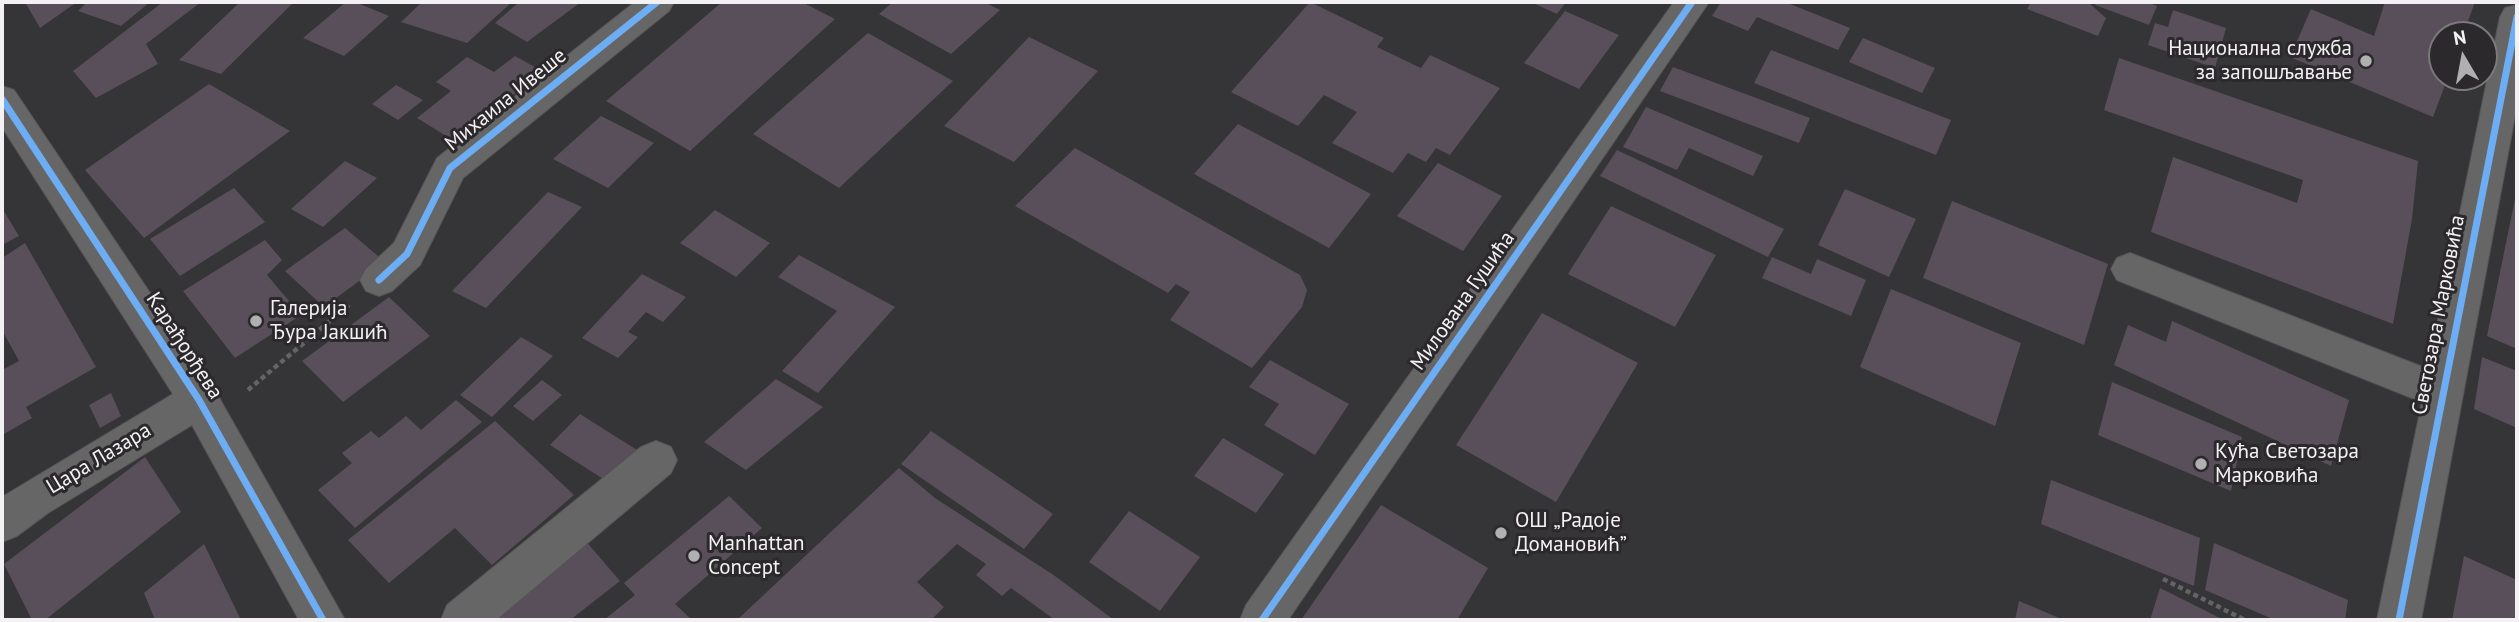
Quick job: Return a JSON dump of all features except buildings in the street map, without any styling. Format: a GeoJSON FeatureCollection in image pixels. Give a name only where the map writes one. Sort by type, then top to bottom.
{"type":"FeatureCollection","features":[{"type":"Feature","properties":{"kind":"street","name":"Михаила Ивеше"},"geometry":{"type":"LineString","coordinates":[[379,280],[407,254],[450,168],[657,2]]}},
{"type":"Feature","properties":{"kind":"street","name":"Милована Гушића"},"geometry":{"type":"LineString","coordinates":[[1262,620],[1692,2]]}},
{"type":"Feature","properties":{"kind":"street","name":"Светозара Марковића"},"geometry":{"type":"LineString","coordinates":[[2399,620],[2442,392],[2514,40]]}},
{"type":"Feature","properties":{"kind":"street","name":"Карађорђева"},"geometry":{"type":"LineString","coordinates":[[2,99],[199,400],[323,620]]}},
{"type":"Feature","properties":{"kind":"street"},"geometry":{"type":"LineString","coordinates":[[2130,269],[2442,392]]}},
{"type":"Feature","properties":{"kind":"street","name":"Цара Лазара"},"geometry":{"type":"LineString","coordinates":[[2,522],[33,499],[199,400]]}},
{"type":"Feature","properties":{"kind":"street"},"geometry":{"type":"LineString","coordinates":[[463,620],[656,460]]}},
{"type":"Feature","properties":{"kind":"path"},"geometry":{"type":"LineString","coordinates":[[248,390],[379,280]]}},
{"type":"Feature","properties":{"kind":"path"},"geometry":{"type":"LineString","coordinates":[[2163,579],[2245,620]]}},
{"type":"Feature","properties":{"kind":"cycle path"},"geometry":{"type":"LineString","coordinates":[[379,280],[407,254],[450,168],[657,2]]}},
{"type":"Feature","properties":{"kind":"cycle path"},"geometry":{"type":"LineString","coordinates":[[1262,620],[1692,2]]}},
{"type":"Feature","properties":{"kind":"cycle path"},"geometry":{"type":"LineString","coordinates":[[2399,620],[2517,17]]}},
{"type":"Feature","properties":{"kind":"cycle path"},"geometry":{"type":"LineString","coordinates":[[2,99],[199,400],[323,620]]}},
{"type":"Feature","properties":{"kind":"place","name":"Национална служба за запошљавање"},"geometry":{"type":"Point","coordinates":[2366,61]}},
{"type":"Feature","properties":{"kind":"place","name":"Галерија Ђура Јакшић"},"geometry":{"type":"Point","coordinates":[256,321]}},
{"type":"Feature","properties":{"kind":"place","name":"Кућа Светозара Марковића"},"geometry":{"type":"Point","coordinates":[2201,464]}},
{"type":"Feature","properties":{"kind":"place","name":"ОШ „Радоје Домановић”"},"geometry":{"type":"Point","coordinates":[1501,533]}},
{"type":"Feature","properties":{"kind":"place","name":"Manhattan Concept"},"geometry":{"type":"Point","coordinates":[694,556]}}]}
